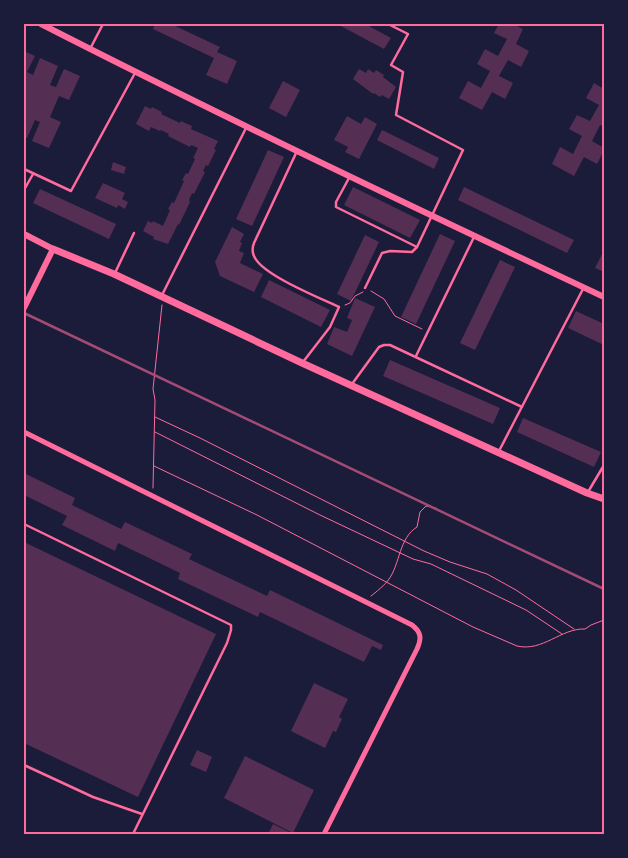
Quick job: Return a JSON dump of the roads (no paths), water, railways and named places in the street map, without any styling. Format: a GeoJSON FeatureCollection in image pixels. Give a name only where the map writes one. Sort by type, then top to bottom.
{"type":"FeatureCollection","features":[{"type":"Feature","properties":{"kind":"main road"},"geometry":{"type":"LineString","coordinates":[[53,248],[114,274],[498,453],[604,499]]}},
{"type":"Feature","properties":{"kind":"street"},"geometry":{"type":"LineString","coordinates":[[41,24],[297,151],[604,297]]}},
{"type":"Feature","properties":{"kind":"street"},"geometry":{"type":"LineString","coordinates":[[24,234],[53,248],[24,308]]}},
{"type":"Feature","properties":{"kind":"street"},"geometry":{"type":"LineString","coordinates":[[24,432],[412,625],[419,632],[421,640],[324,834]]}},
{"type":"Feature","properties":{"kind":"lane"},"geometry":{"type":"LineString","coordinates":[[90,49],[103,24]]}},
{"type":"Feature","properties":{"kind":"lane"},"geometry":{"type":"LineString","coordinates":[[365,288],[382,253],[390,251],[410,253],[417,247],[462,150],[396,115],[403,72],[391,65],[408,34],[388,24]]}},
{"type":"Feature","properties":{"kind":"lane"},"geometry":{"type":"LineString","coordinates":[[24,169],[71,191],[135,72]]}},
{"type":"Feature","properties":{"kind":"lane"},"geometry":{"type":"LineString","coordinates":[[164,298],[247,126]]}},
{"type":"Feature","properties":{"kind":"lane"},"geometry":{"type":"LineString","coordinates":[[297,151],[254,243],[254,255],[259,264],[271,274],[339,307],[330,327],[302,363]]}},
{"type":"Feature","properties":{"kind":"lane"},"geometry":{"type":"LineString","coordinates":[[24,190],[33,173]]}},
{"type":"Feature","properties":{"kind":"lane"},"geometry":{"type":"LineString","coordinates":[[350,176],[336,202],[336,207],[417,247]]}},
{"type":"Feature","properties":{"kind":"lane"},"geometry":{"type":"LineString","coordinates":[[114,274],[134,233]]}},
{"type":"Feature","properties":{"kind":"lane"},"geometry":{"type":"LineString","coordinates":[[416,356],[474,236]]}},
{"type":"Feature","properties":{"kind":"lane"},"geometry":{"type":"LineString","coordinates":[[498,453],[584,288]]}},
{"type":"Feature","properties":{"kind":"lane"},"geometry":{"type":"LineString","coordinates":[[351,385],[374,353],[384,345],[395,346],[522,407]]}},
{"type":"Feature","properties":{"kind":"lane"},"geometry":{"type":"LineString","coordinates":[[587,493],[604,466]]}},
{"type":"Feature","properties":{"kind":"lane"},"geometry":{"type":"LineString","coordinates":[[24,524],[231,625],[232,630],[227,643],[133,834]]}},
{"type":"Feature","properties":{"kind":"lane"},"geometry":{"type":"LineString","coordinates":[[24,765],[92,797],[143,814]]}},
{"type":"Feature","properties":{"kind":"railway"},"geometry":{"type":"LineString","coordinates":[[24,313],[604,589]]}}]}
